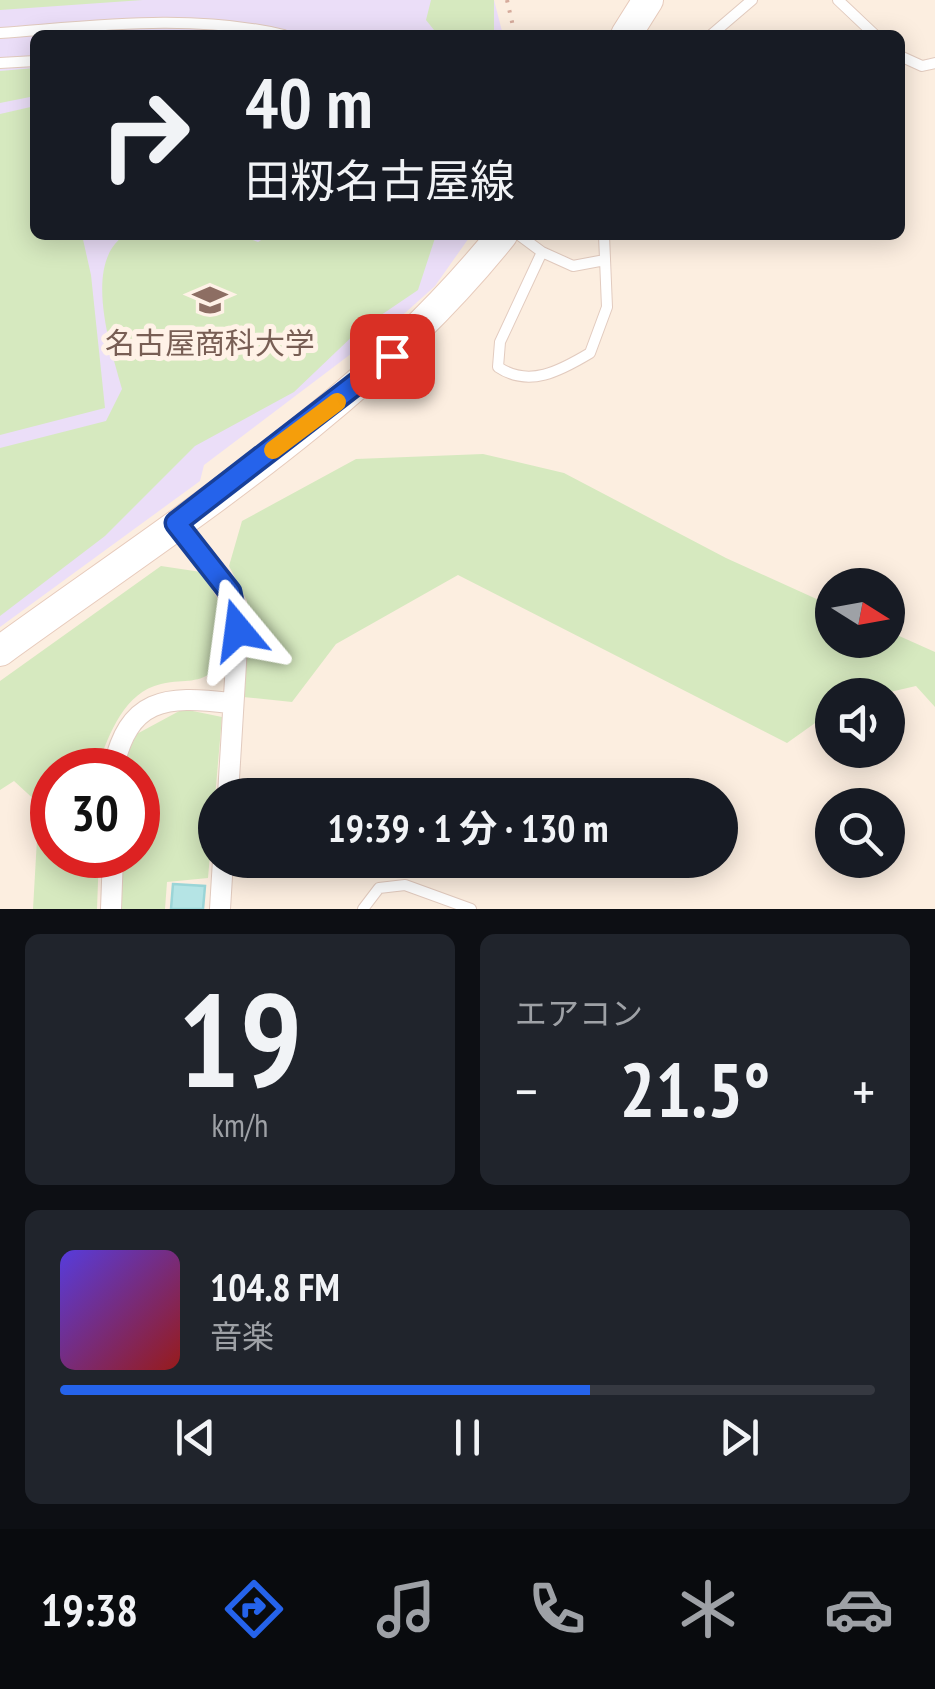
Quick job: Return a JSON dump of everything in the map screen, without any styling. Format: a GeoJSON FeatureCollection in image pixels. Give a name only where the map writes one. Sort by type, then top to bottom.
{"type":"FeatureCollection","features":[{"type":"Feature","properties":{"kind":"main road"},"geometry":{"type":"LineString","coordinates":[[629,30],[648,0]]}},
{"type":"Feature","properties":{"kind":"main road"},"geometry":{"type":"LineString","coordinates":[[0,651],[176,523],[392,356],[458,290],[498,240]]}},
{"type":"Feature","properties":{"kind":"street"},"geometry":{"type":"LineString","coordinates":[[176,523],[207,559],[234,604],[238,630],[230,702],[228,778]]}},
{"type":"Feature","properties":{"kind":"street"},"geometry":{"type":"LineString","coordinates":[[121,748],[128,727],[150,707],[188,698],[230,702]]}},
{"type":"Feature","properties":{"kind":"street"},"geometry":{"type":"LineString","coordinates":[[112,909],[113,878]]}},
{"type":"Feature","properties":{"kind":"street"},"geometry":{"type":"LineString","coordinates":[[220,909],[222,878]]}},
{"type":"Feature","properties":{"kind":"lane"},"geometry":{"type":"LineString","coordinates":[[717,30],[752,0]]}},
{"type":"Feature","properties":{"kind":"lane"},"geometry":{"type":"LineString","coordinates":[[838,0],[870,30]]}},
{"type":"Feature","properties":{"kind":"lane"},"geometry":{"type":"LineString","coordinates":[[42,30],[170,21],[212,22],[256,30]]}},
{"type":"Feature","properties":{"kind":"lane"},"geometry":{"type":"LineString","coordinates":[[0,33],[30,31]]}},
{"type":"Feature","properties":{"kind":"lane"},"geometry":{"type":"LineString","coordinates":[[905,58],[922,66],[935,63]]}},
{"type":"Feature","properties":{"kind":"lane"},"geometry":{"type":"LineString","coordinates":[[0,63],[30,60]]}},
{"type":"Feature","properties":{"kind":"lane"},"geometry":{"type":"LineString","coordinates":[[526,240],[573,266],[605,260]]}},
{"type":"Feature","properties":{"kind":"lane"},"geometry":{"type":"LineString","coordinates":[[542,252],[500,342],[498,368],[514,378],[556,373],[590,353],[607,307],[604,240]]}},
{"type":"Feature","properties":{"kind":"lane"},"geometry":{"type":"LineString","coordinates":[[363,909],[378,888],[405,886],[471,909]]}},
{"type":"Feature","properties":{"kind":"path"},"geometry":{"type":"LineString","coordinates":[[506,0],[514,30]]}},
{"type":"Feature","properties":{"kind":"shaded area","name":"名古屋商科大学"},"geometry":{"type":"Polygon","coordinates":[[[0,0],[494,0],[502,30],[30,30],[30,240],[467,240],[435,286],[405,313],[204,465],[200,481],[0,627],[0,0]]]}},
{"type":"Feature","properties":{"kind":"green space"},"geometry":{"type":"Polygon","coordinates":[[[0,0],[143,0],[0,10],[0,0]]]}},
{"type":"Feature","properties":{"kind":"green space"},"geometry":{"type":"Polygon","coordinates":[[[431,0],[494,0],[494,30],[434,30],[426,20],[431,0]]]}},
{"type":"Feature","properties":{"kind":"green space"},"geometry":{"type":"Polygon","coordinates":[[[30,68],[30,97],[0,103],[0,71],[30,68]]]}},
{"type":"Feature","properties":{"kind":"green space"},"geometry":{"type":"Polygon","coordinates":[[[30,107],[30,240],[83,240],[91,275],[105,408],[0,435],[0,114],[30,107]]]}},
{"type":"Feature","properties":{"kind":"green space"},"geometry":{"type":"Polygon","coordinates":[[[120,240],[434,240],[418,290],[359,330],[294,392],[195,446],[105,536],[0,616],[0,448],[106,421],[122,389],[103,308],[105,265],[120,240]]]}},
{"type":"Feature","properties":{"kind":"green space"},"geometry":{"type":"Polygon","coordinates":[[[483,454],[564,473],[726,558],[815,598],[815,658],[905,658],[905,639],[935,652],[935,707],[916,686],[905,689],[905,678],[815,678],[815,723],[787,743],[458,575],[336,644],[292,702],[243,697],[247,601],[229,566],[242,521],[356,459],[483,454]]]}},
{"type":"Feature","properties":{"kind":"green space"},"geometry":{"type":"Polygon","coordinates":[[[161,566],[201,572],[219,601],[220,667],[204,677],[161,684],[136,697],[118,718],[104,748],[30,748],[30,796],[14,781],[0,790],[0,681],[161,566]]]}},
{"type":"Feature","properties":{"kind":"green space"},"geometry":{"type":"Polygon","coordinates":[[[183,709],[222,717],[217,778],[198,778],[198,878],[208,878],[167,882],[165,909],[117,909],[120,878],[160,878],[160,748],[129,748],[133,736],[183,709]]]}},
{"type":"Feature","properties":{"kind":"green space"},"geometry":{"type":"Polygon","coordinates":[[[35,878],[98,878],[97,909],[33,909],[35,878]]]}},
{"type":"Feature","properties":{"kind":"water"},"geometry":{"type":"Polygon","coordinates":[[[173,884],[205,886],[203,909],[171,909],[173,884]]]}},
{"type":"Feature","properties":{"kind":"slow traffic"},"geometry":{"type":"LineString","coordinates":[[273,450],[337,402]]}},
{"type":"Feature","properties":{"kind":"place","name":"名古屋商科大学"},"geometry":{"type":"Point","coordinates":[210,300]}},
{"type":"Feature","properties":{"kind":"route"},"geometry":{"type":"LineString","coordinates":[[238,630],[230,592],[176,523],[392,356]]}}]}
